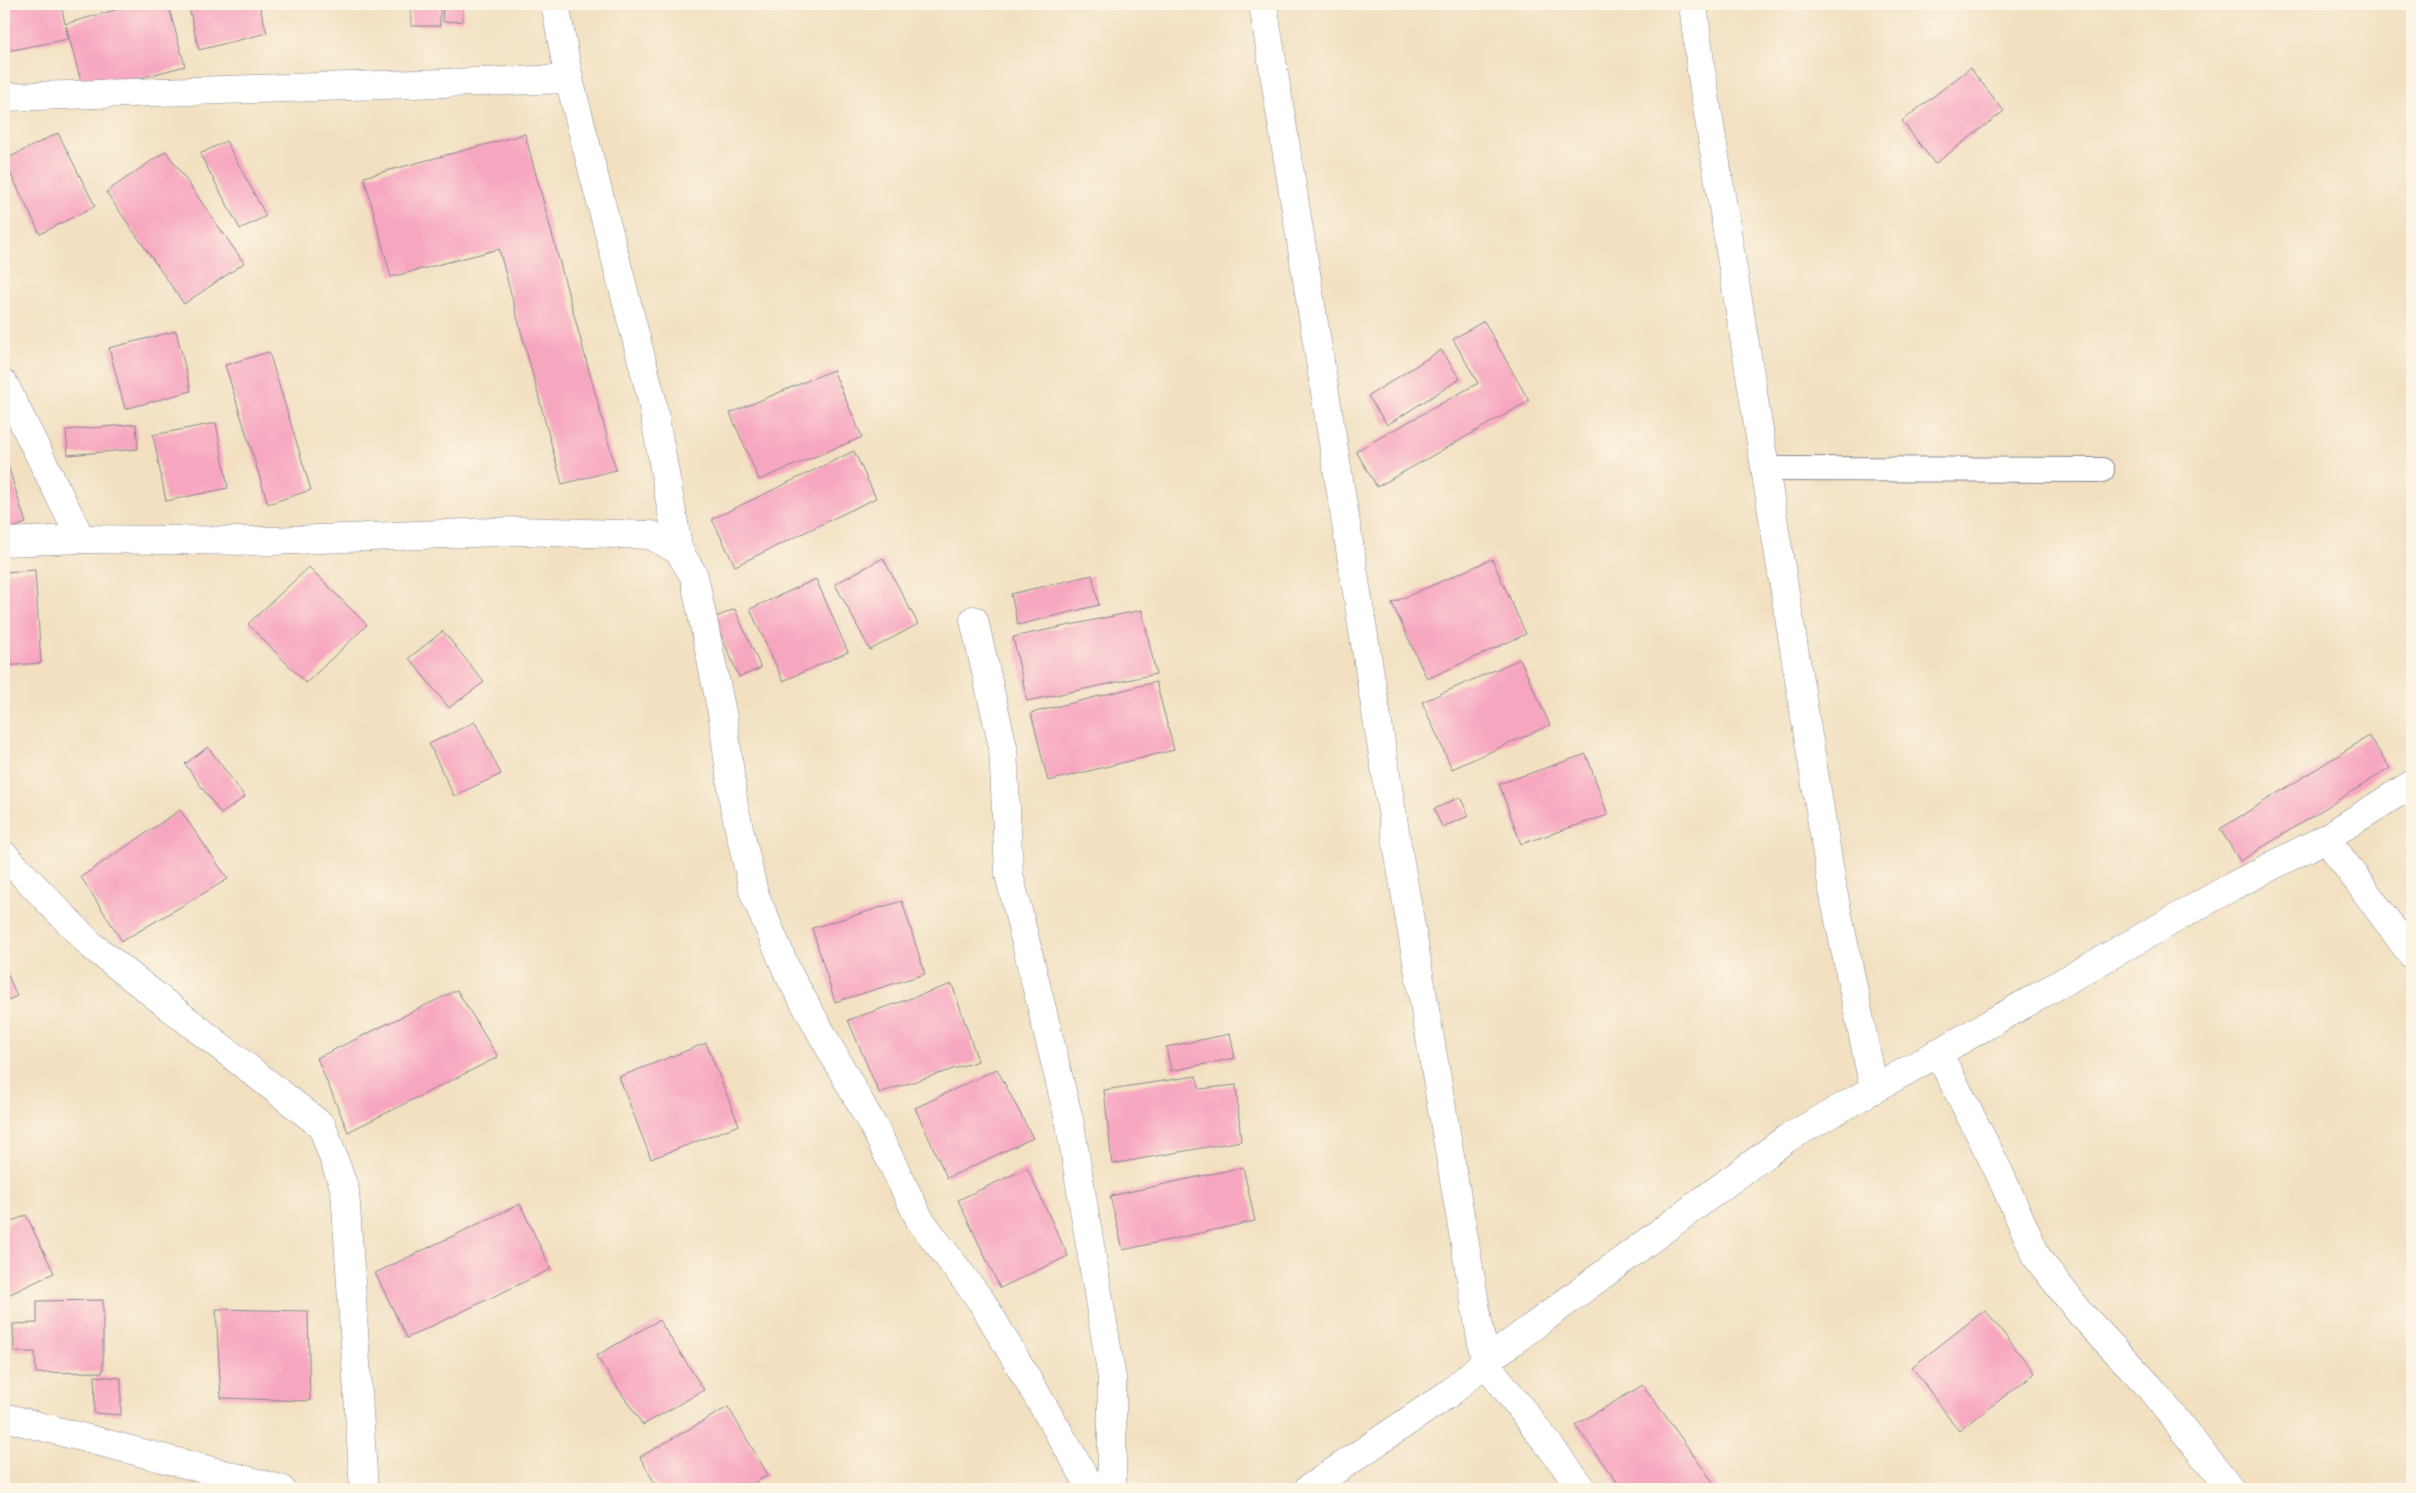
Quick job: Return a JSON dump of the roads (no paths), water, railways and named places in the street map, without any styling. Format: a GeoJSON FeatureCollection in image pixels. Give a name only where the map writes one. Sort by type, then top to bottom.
{"type":"FeatureCollection","features":[{"type":"Feature","properties":{"kind":"street"},"geometry":{"type":"LineString","coordinates":[[556,4],[569,79],[651,396],[679,551],[694,576],[722,718],[734,806],[754,893],[788,973],[877,1133],[920,1220],[982,1302],[1092,1489]]}},
{"type":"Feature","properties":{"kind":"street"},"geometry":{"type":"LineString","coordinates":[[1263,4],[1397,846],[1485,1362],[1583,1489]]}},
{"type":"Feature","properties":{"kind":"street"},"geometry":{"type":"LineString","coordinates":[[1693,4],[1701,70],[1833,891],[1874,1089]]}},
{"type":"Feature","properties":{"kind":"street"},"geometry":{"type":"LineString","coordinates":[[4,97],[569,79]]}},
{"type":"Feature","properties":{"kind":"street"},"geometry":{"type":"LineString","coordinates":[[4,384],[81,539]]}},
{"type":"Feature","properties":{"kind":"street"},"geometry":{"type":"LineString","coordinates":[[4,542],[81,539],[270,541],[519,531],[651,535],[679,551]]}},
{"type":"Feature","properties":{"kind":"street"},"geometry":{"type":"LineString","coordinates":[[974,620],[1003,747],[1009,874],[1070,1124],[1112,1378],[1112,1489]]}},
{"type":"Feature","properties":{"kind":"street"},"geometry":{"type":"LineString","coordinates":[[1326,1484],[1451,1392],[1485,1362],[1786,1139],[2234,886],[2326,838],[2412,784]]}},
{"type":"Feature","properties":{"kind":"street"},"geometry":{"type":"LineString","coordinates":[[2326,838],[2412,955]]}},
{"type":"Feature","properties":{"kind":"street"},"geometry":{"type":"LineString","coordinates":[[4,855],[92,946],[322,1126],[345,1190],[364,1489]]}},
{"type":"Feature","properties":{"kind":"street"},"geometry":{"type":"LineString","coordinates":[[1938,1052],[1998,1170],[2038,1259],[2081,1314],[2148,1385],[2230,1489]]}},
{"type":"Feature","properties":{"kind":"street"},"geometry":{"type":"LineString","coordinates":[[4,1417],[281,1489]]}},
{"type":"Feature","properties":{"kind":"lane"},"geometry":{"type":"LineString","coordinates":[[1766,469],[2102,470]]}}]}
